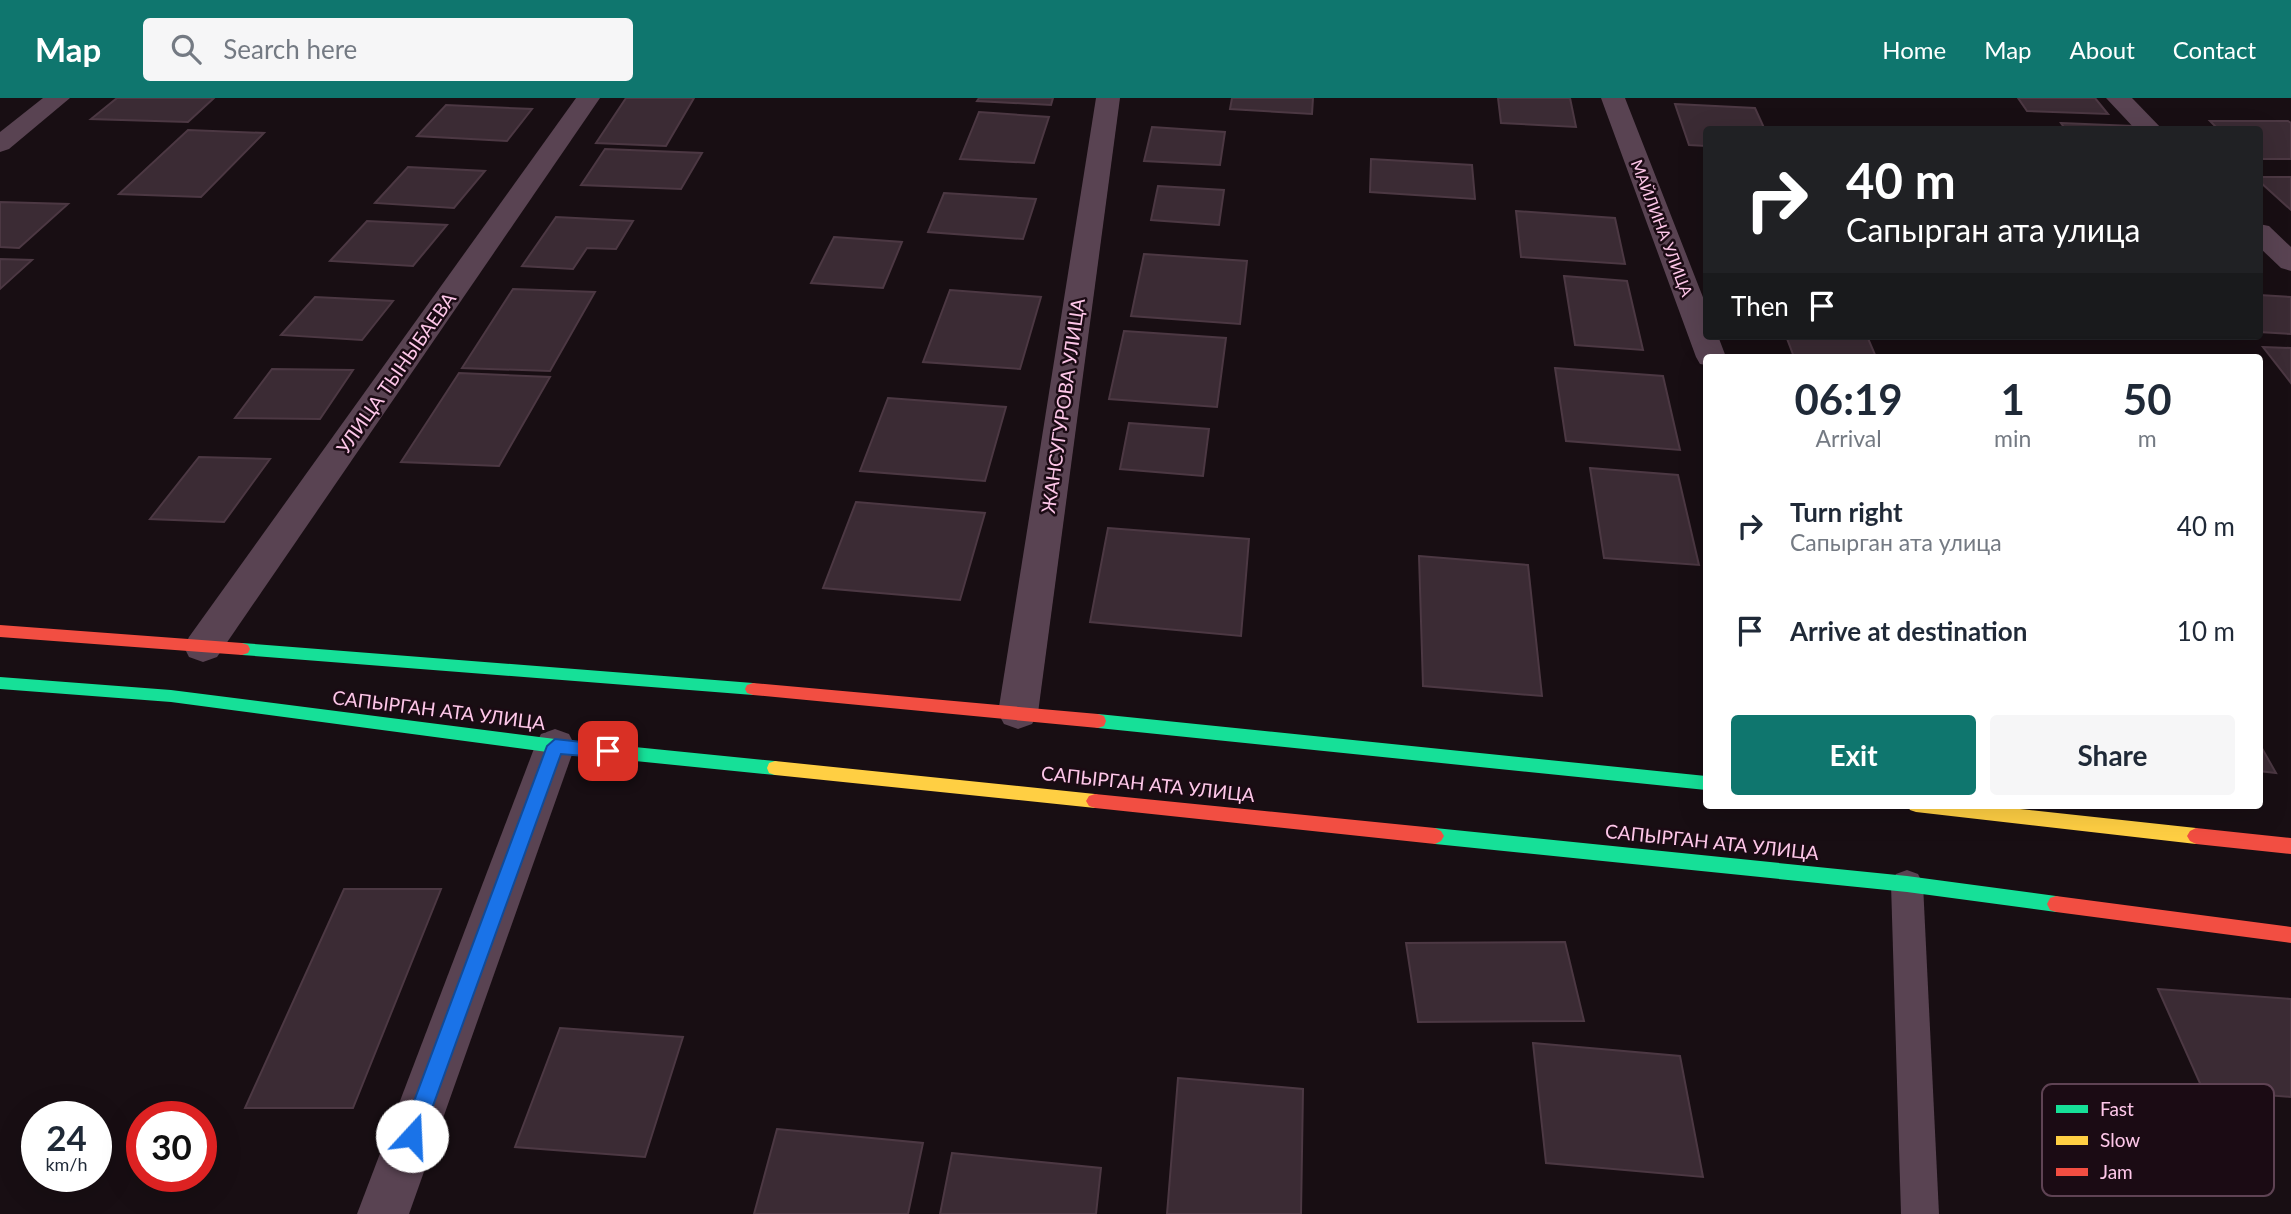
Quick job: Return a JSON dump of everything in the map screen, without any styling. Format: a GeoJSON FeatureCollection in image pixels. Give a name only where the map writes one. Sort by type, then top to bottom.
{"type":"FeatureCollection","features":[{"type":"Feature","properties":{"kind":"main road"},"geometry":{"type":"LineString","coordinates":[[0,631],[587,674],[1018,713],[1703,783]]}},
{"type":"Feature","properties":{"kind":"main road","name":"САПЫРГАН АТА УЛИЦА"},"geometry":{"type":"LineString","coordinates":[[0,683],[171,696],[555,746],[1907,884],[2291,935]]}},
{"type":"Feature","properties":{"kind":"main road"},"geometry":{"type":"LineString","coordinates":[[1953,809],[2291,846]]}},
{"type":"Feature","properties":{"kind":"street"},"geometry":{"type":"LineString","coordinates":[[0,144],[58,98]]}},
{"type":"Feature","properties":{"kind":"street","name":"УЛИЦА ТЫНЫБАЕВА"},"geometry":{"type":"LineString","coordinates":[[203,647],[588,98]]}},
{"type":"Feature","properties":{"kind":"street","name":"ЖАНСУГУРОВА УЛИЦА"},"geometry":{"type":"LineString","coordinates":[[1018,713],[1108,98]]}},
{"type":"Feature","properties":{"kind":"street","name":"МАЙЛИНА УЛИЦА"},"geometry":{"type":"LineString","coordinates":[[1613,98],[1703,336]]}},
{"type":"Feature","properties":{"kind":"street"},"geometry":{"type":"LineString","coordinates":[[2118,98],[2147,126]]}},
{"type":"Feature","properties":{"kind":"street"},"geometry":{"type":"LineString","coordinates":[[2263,236],[2291,262]]}},
{"type":"Feature","properties":{"kind":"street"},"geometry":{"type":"LineString","coordinates":[[383,1214],[555,746]]}},
{"type":"Feature","properties":{"kind":"lane"},"geometry":{"type":"LineString","coordinates":[[1907,884],[1920,1214]]}},
{"type":"Feature","properties":{"kind":"building"},"geometry":{"type":"Polygon","coordinates":[[[117,98],[214,98],[188,122],[91,119],[117,98]]]}},
{"type":"Feature","properties":{"kind":"building"},"geometry":{"type":"Polygon","coordinates":[[[626,98],[694,98],[666,146],[596,143],[626,98]]]}},
{"type":"Feature","properties":{"kind":"building"},"geometry":{"type":"Polygon","coordinates":[[[979,98],[1053,98],[1051,105],[977,101],[979,98]]]}},
{"type":"Feature","properties":{"kind":"building"},"geometry":{"type":"Polygon","coordinates":[[[1232,98],[1313,98],[1312,114],[1230,109],[1232,98]]]}},
{"type":"Feature","properties":{"kind":"building"},"geometry":{"type":"Polygon","coordinates":[[[1498,98],[1570,98],[1576,127],[1501,123],[1498,98]]]}},
{"type":"Feature","properties":{"kind":"building"},"geometry":{"type":"Polygon","coordinates":[[[2018,98],[2095,98],[2108,114],[2027,111],[2018,98]]]}},
{"type":"Feature","properties":{"kind":"building"},"geometry":{"type":"Polygon","coordinates":[[[1675,104],[1755,108],[1763,126],[1703,126],[1703,146],[1689,145],[1675,104]]]}},
{"type":"Feature","properties":{"kind":"building"},"geometry":{"type":"Polygon","coordinates":[[[446,105],[532,109],[507,141],[417,136],[446,105]]]}},
{"type":"Feature","properties":{"kind":"building"},"geometry":{"type":"Polygon","coordinates":[[[979,112],[1049,117],[1034,163],[960,159],[979,112]]]}},
{"type":"Feature","properties":{"kind":"building"},"geometry":{"type":"Polygon","coordinates":[[[2210,121],[2288,121],[2291,123],[2291,159],[2263,159],[2263,126],[2215,126],[2210,121]]]}},
{"type":"Feature","properties":{"kind":"building"},"geometry":{"type":"Polygon","coordinates":[[[2061,123],[2133,126],[2063,126],[2061,123]]]}},
{"type":"Feature","properties":{"kind":"building"},"geometry":{"type":"Polygon","coordinates":[[[1152,127],[1225,132],[1220,165],[1144,161],[1152,127]]]}},
{"type":"Feature","properties":{"kind":"building"},"geometry":{"type":"Polygon","coordinates":[[[188,130],[264,133],[201,197],[119,194],[188,130]]]}},
{"type":"Feature","properties":{"kind":"building"},"geometry":{"type":"Polygon","coordinates":[[[605,149],[702,153],[681,189],[581,185],[605,149]]]}},
{"type":"Feature","properties":{"kind":"building"},"geometry":{"type":"Polygon","coordinates":[[[1371,159],[1472,165],[1475,199],[1370,192],[1371,159]]]}},
{"type":"Feature","properties":{"kind":"building"},"geometry":{"type":"Polygon","coordinates":[[[408,167],[485,171],[454,208],[375,203],[408,167]]]}},
{"type":"Feature","properties":{"kind":"building"},"geometry":{"type":"Polygon","coordinates":[[[2263,177],[2291,177],[2291,210],[2263,185],[2263,177]]]}},
{"type":"Feature","properties":{"kind":"building"},"geometry":{"type":"Polygon","coordinates":[[[1158,186],[1224,190],[1219,225],[1151,220],[1158,186]]]}},
{"type":"Feature","properties":{"kind":"building"},"geometry":{"type":"Polygon","coordinates":[[[944,193],[1036,199],[1023,239],[928,232],[944,193]]]}},
{"type":"Feature","properties":{"kind":"building"},"geometry":{"type":"Polygon","coordinates":[[[0,202],[68,204],[19,248],[0,247],[0,202]]]}},
{"type":"Feature","properties":{"kind":"building"},"geometry":{"type":"Polygon","coordinates":[[[1516,211],[1615,218],[1625,264],[1521,257],[1516,211]]]}},
{"type":"Feature","properties":{"kind":"building"},"geometry":{"type":"Polygon","coordinates":[[[556,217],[633,221],[616,249],[587,248],[573,269],[522,266],[556,217]]]}},
{"type":"Feature","properties":{"kind":"building"},"geometry":{"type":"Polygon","coordinates":[[[367,221],[447,225],[413,266],[330,261],[367,221]]]}},
{"type":"Feature","properties":{"kind":"building"},"geometry":{"type":"Polygon","coordinates":[[[834,237],[902,242],[883,288],[811,283],[834,237]]]}},
{"type":"Feature","properties":{"kind":"building"},"geometry":{"type":"Polygon","coordinates":[[[1144,254],[1247,261],[1240,324],[1131,316],[1144,254]]]}},
{"type":"Feature","properties":{"kind":"building"},"geometry":{"type":"Polygon","coordinates":[[[0,259],[32,260],[0,289],[0,259]]]}},
{"type":"Feature","properties":{"kind":"building"},"geometry":{"type":"Polygon","coordinates":[[[1564,276],[1627,281],[1643,350],[1575,345],[1564,276]]]}},
{"type":"Feature","properties":{"kind":"building"},"geometry":{"type":"Polygon","coordinates":[[[513,289],[595,292],[550,371],[462,368],[513,289]]]}},
{"type":"Feature","properties":{"kind":"building"},"geometry":{"type":"Polygon","coordinates":[[[950,290],[1041,297],[1020,369],[923,362],[950,290]]]}},
{"type":"Feature","properties":{"kind":"building"},"geometry":{"type":"Polygon","coordinates":[[[2263,295],[2291,297],[2291,334],[2263,332],[2263,295]]]}},
{"type":"Feature","properties":{"kind":"building"},"geometry":{"type":"Polygon","coordinates":[[[315,297],[393,301],[362,340],[281,335],[315,297]]]}},
{"type":"Feature","properties":{"kind":"building"},"geometry":{"type":"Polygon","coordinates":[[[1124,331],[1226,338],[1217,407],[1109,399],[1124,331]]]}},
{"type":"Feature","properties":{"kind":"building"},"geometry":{"type":"Polygon","coordinates":[[[1788,340],[1869,340],[1875,354],[1793,354],[1788,340]]]}},
{"type":"Feature","properties":{"kind":"building"},"geometry":{"type":"Polygon","coordinates":[[[2263,347],[2291,348],[2291,383],[2263,347]]]}},
{"type":"Feature","properties":{"kind":"building"},"geometry":{"type":"Polygon","coordinates":[[[1555,368],[1663,376],[1680,450],[1566,441],[1555,368]]]}},
{"type":"Feature","properties":{"kind":"building"},"geometry":{"type":"Polygon","coordinates":[[[272,369],[353,370],[320,419],[235,418],[272,369]]]}},
{"type":"Feature","properties":{"kind":"building"},"geometry":{"type":"Polygon","coordinates":[[[459,373],[550,377],[499,466],[401,462],[459,373]]]}},
{"type":"Feature","properties":{"kind":"building"},"geometry":{"type":"Polygon","coordinates":[[[888,398],[1006,407],[985,481],[860,471],[888,398]]]}},
{"type":"Feature","properties":{"kind":"building"},"geometry":{"type":"Polygon","coordinates":[[[1129,423],[1209,429],[1203,476],[1120,469],[1129,423]]]}},
{"type":"Feature","properties":{"kind":"building"},"geometry":{"type":"Polygon","coordinates":[[[199,457],[270,459],[224,522],[150,519],[199,457]]]}},
{"type":"Feature","properties":{"kind":"building"},"geometry":{"type":"Polygon","coordinates":[[[1590,468],[1678,475],[1699,565],[1604,558],[1590,468]]]}},
{"type":"Feature","properties":{"kind":"building"},"geometry":{"type":"Polygon","coordinates":[[[856,502],[985,513],[960,600],[823,588],[856,502]]]}},
{"type":"Feature","properties":{"kind":"building"},"geometry":{"type":"Polygon","coordinates":[[[1108,528],[1249,539],[1241,636],[1090,622],[1108,528]]]}},
{"type":"Feature","properties":{"kind":"building"},"geometry":{"type":"Polygon","coordinates":[[[1419,556],[1528,565],[1542,696],[1423,686],[1419,556]]]}},
{"type":"Feature","properties":{"kind":"building"},"geometry":{"type":"Polygon","coordinates":[[[2263,750],[2276,773],[2263,771],[2263,750]]]}},
{"type":"Feature","properties":{"kind":"building"},"geometry":{"type":"Polygon","coordinates":[[[344,889],[441,889],[353,1108],[245,1108],[344,889]]]}},
{"type":"Feature","properties":{"kind":"building"},"geometry":{"type":"Polygon","coordinates":[[[1565,942],[1584,1021],[1418,1022],[1406,943],[1565,942]]]}},
{"type":"Feature","properties":{"kind":"building"},"geometry":{"type":"Polygon","coordinates":[[[2158,989],[2291,999],[2291,1097],[2274,1096],[2274,1084],[2200,1084],[2158,989]]]}},
{"type":"Feature","properties":{"kind":"building"},"geometry":{"type":"Polygon","coordinates":[[[560,1028],[683,1037],[645,1157],[515,1147],[560,1028]]]}},
{"type":"Feature","properties":{"kind":"building"},"geometry":{"type":"Polygon","coordinates":[[[1533,1043],[1680,1056],[1703,1177],[1546,1163],[1533,1043]]]}},
{"type":"Feature","properties":{"kind":"building"},"geometry":{"type":"Polygon","coordinates":[[[1178,1078],[1303,1089],[1301,1214],[1167,1214],[1178,1078]]]}},
{"type":"Feature","properties":{"kind":"building"},"geometry":{"type":"Polygon","coordinates":[[[777,1129],[923,1143],[908,1214],[754,1214],[777,1129]]]}},
{"type":"Feature","properties":{"kind":"building"},"geometry":{"type":"Polygon","coordinates":[[[952,1153],[1101,1168],[1096,1214],[940,1214],[952,1153]]]}},
{"type":"Feature","properties":{"kind":"traffic: fast"},"geometry":{"type":"LineString","coordinates":[[242,649],[753,689]]}},
{"type":"Feature","properties":{"kind":"traffic: fast"},"geometry":{"type":"LineString","coordinates":[[0,683],[171,696],[555,746],[775,768]]}},
{"type":"Feature","properties":{"kind":"traffic: fast"},"geometry":{"type":"LineString","coordinates":[[1098,721],[1703,783]]}},
{"type":"Feature","properties":{"kind":"traffic: fast"},"geometry":{"type":"LineString","coordinates":[[1435,836],[1907,884],[2056,904]]}},
{"type":"Feature","properties":{"kind":"traffic: slow"},"geometry":{"type":"LineString","coordinates":[[775,768],[1095,801]]}},
{"type":"Feature","properties":{"kind":"traffic: slow"},"geometry":{"type":"LineString","coordinates":[[1952,809],[2196,836]]}},
{"type":"Feature","properties":{"kind":"traffic: jam"},"geometry":{"type":"LineString","coordinates":[[0,631],[242,649]]}},
{"type":"Feature","properties":{"kind":"traffic: jam"},"geometry":{"type":"LineString","coordinates":[[753,689],[1098,721]]}},
{"type":"Feature","properties":{"kind":"traffic: jam"},"geometry":{"type":"LineString","coordinates":[[1095,801],[1435,836]]}},
{"type":"Feature","properties":{"kind":"traffic: jam"},"geometry":{"type":"LineString","coordinates":[[2196,836],[2291,846]]}},
{"type":"Feature","properties":{"kind":"traffic: jam"},"geometry":{"type":"LineString","coordinates":[[2056,904],[2291,935]]}},
{"type":"Feature","properties":{"kind":"route"},"geometry":{"type":"LineString","coordinates":[[412,1136],[555,746],[608,751]]}}]}
